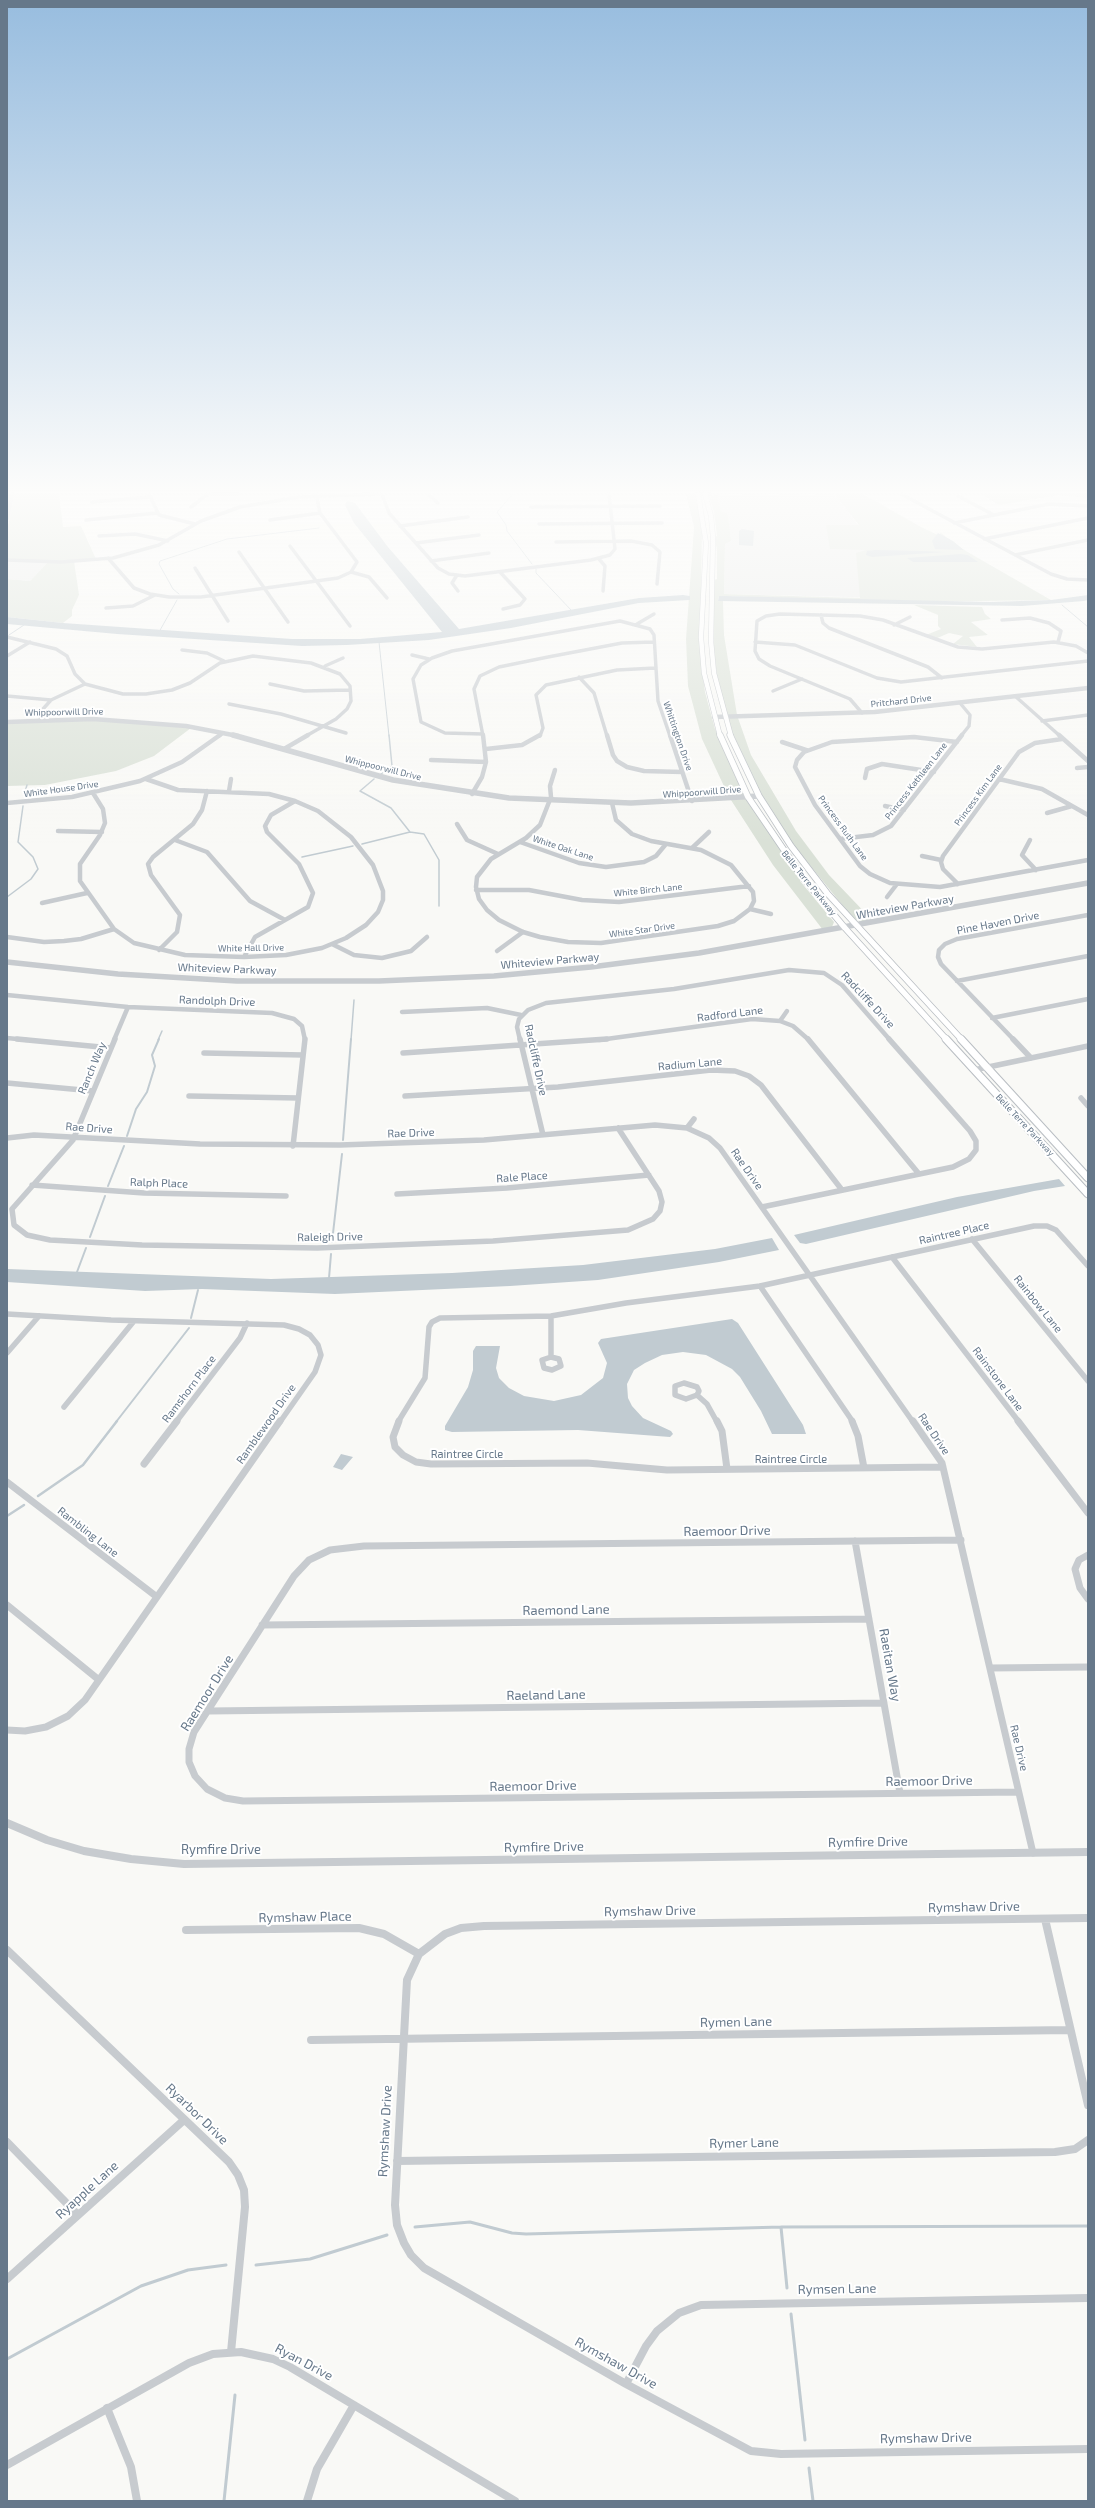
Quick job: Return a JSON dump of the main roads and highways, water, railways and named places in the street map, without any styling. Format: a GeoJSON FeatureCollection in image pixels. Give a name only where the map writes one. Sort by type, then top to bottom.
{"type":"FeatureCollection","features":[{"type":"Feature","properties":{"kind":"main road","name":"Belle Terre Parkway"},"geometry":{"type":"LineString","coordinates":[[704,611],[702,655],[714,717],[722,742],[748,797],[803,878],[974,1070],[1088,1194]]}},
{"type":"Feature","properties":{"kind":"main road","name":"Belle Terre Parkway"},"geometry":{"type":"LineString","coordinates":[[712,611],[711,653],[724,717],[740,758],[759,796],[802,862],[856,926],[1088,1178]]}},
{"type":"Feature","properties":{"kind":"waterway"},"geometry":{"type":"LineString","coordinates":[[159,632],[171,611]]}},
{"type":"Feature","properties":{"kind":"waterway"},"geometry":{"type":"LineString","coordinates":[[1069,611],[1088,627]]}},
{"type":"Feature","properties":{"kind":"waterway"},"geometry":{"type":"LineString","coordinates":[[9,635],[24,625]]}},
{"type":"Feature","properties":{"kind":"waterway"},"geometry":{"type":"LineString","coordinates":[[379,642],[389,736]]}},
{"type":"Feature","properties":{"kind":"waterway"},"geometry":{"type":"LineString","coordinates":[[381,774],[392,766],[389,735]]}},
{"type":"Feature","properties":{"kind":"waterway"},"geometry":{"type":"LineString","coordinates":[[374,779],[360,791],[391,808],[410,832]]}},
{"type":"Feature","properties":{"kind":"waterway"},"geometry":{"type":"LineString","coordinates":[[24,795],[27,785]]}},
{"type":"Feature","properties":{"kind":"waterway"},"geometry":{"type":"LineString","coordinates":[[7,897],[31,879],[38,869],[33,857],[18,842],[23,806]]}},
{"type":"Feature","properties":{"kind":"waterway"},"geometry":{"type":"LineString","coordinates":[[362,844],[410,832]]}},
{"type":"Feature","properties":{"kind":"waterway"},"geometry":{"type":"LineString","coordinates":[[410,832],[424,834],[439,860],[439,906]]}},
{"type":"Feature","properties":{"kind":"waterway"},"geometry":{"type":"LineString","coordinates":[[302,857],[353,846]]}},
{"type":"Feature","properties":{"kind":"waterway"},"geometry":{"type":"LineString","coordinates":[[351,1040],[354,1000]]}},
{"type":"Feature","properties":{"kind":"waterway"},"geometry":{"type":"LineString","coordinates":[[158,1040],[162,1031]]}},
{"type":"Feature","properties":{"kind":"waterway"},"geometry":{"type":"LineString","coordinates":[[127,1136],[136,1109],[147,1092],[155,1066],[152,1055],[159,1039]]}},
{"type":"Feature","properties":{"kind":"waterway"},"geometry":{"type":"LineString","coordinates":[[343,1140],[351,1039]]}},
{"type":"Feature","properties":{"kind":"waterway"},"geometry":{"type":"LineString","coordinates":[[108,1186],[124,1146]]}},
{"type":"Feature","properties":{"kind":"waterway"},"geometry":{"type":"LineString","coordinates":[[332,1242],[342,1154]]}},
{"type":"Feature","properties":{"kind":"waterway"},"geometry":{"type":"LineString","coordinates":[[90,1237],[105,1196]]}},
{"type":"Feature","properties":{"kind":"waterway"},"geometry":{"type":"LineString","coordinates":[[77,1272],[86,1248]]}},
{"type":"Feature","properties":{"kind":"waterway"},"geometry":{"type":"LineString","coordinates":[[329,1278],[331,1254]]}},
{"type":"Feature","properties":{"kind":"waterway"},"geometry":{"type":"LineString","coordinates":[[191,1318],[198,1290]]}},
{"type":"Feature","properties":{"kind":"waterway"},"geometry":{"type":"LineString","coordinates":[[116,1422],[189,1328]]}},
{"type":"Feature","properties":{"kind":"waterway"},"geometry":{"type":"LineString","coordinates":[[38,1496],[83,1465],[117,1421]]}},
{"type":"Feature","properties":{"kind":"waterway"},"geometry":{"type":"LineString","coordinates":[[7,1516],[24,1505]]}},
{"type":"Feature","properties":{"kind":"waterway"},"geometry":{"type":"LineString","coordinates":[[415,2227],[470,2222],[512,2233],[526,2234],[781,2227]]}},
{"type":"Feature","properties":{"kind":"waterway"},"geometry":{"type":"LineString","coordinates":[[781,2227],[1088,2226]]}},
{"type":"Feature","properties":{"kind":"waterway"},"geometry":{"type":"LineString","coordinates":[[781,2227],[787,2288]]}},
{"type":"Feature","properties":{"kind":"waterway"},"geometry":{"type":"LineString","coordinates":[[256,2265],[310,2259],[387,2235]]}},
{"type":"Feature","properties":{"kind":"waterway"},"geometry":{"type":"LineString","coordinates":[[7,2359],[141,2286],[188,2270],[226,2265]]}},
{"type":"Feature","properties":{"kind":"waterway"},"geometry":{"type":"LineString","coordinates":[[791,2314],[805,2440]]}},
{"type":"Feature","properties":{"kind":"waterway"},"geometry":{"type":"LineString","coordinates":[[224,2501],[235,2395]]}},
{"type":"Feature","properties":{"kind":"waterway"},"geometry":{"type":"LineString","coordinates":[[809,2468],[813,2501]]}}]}
